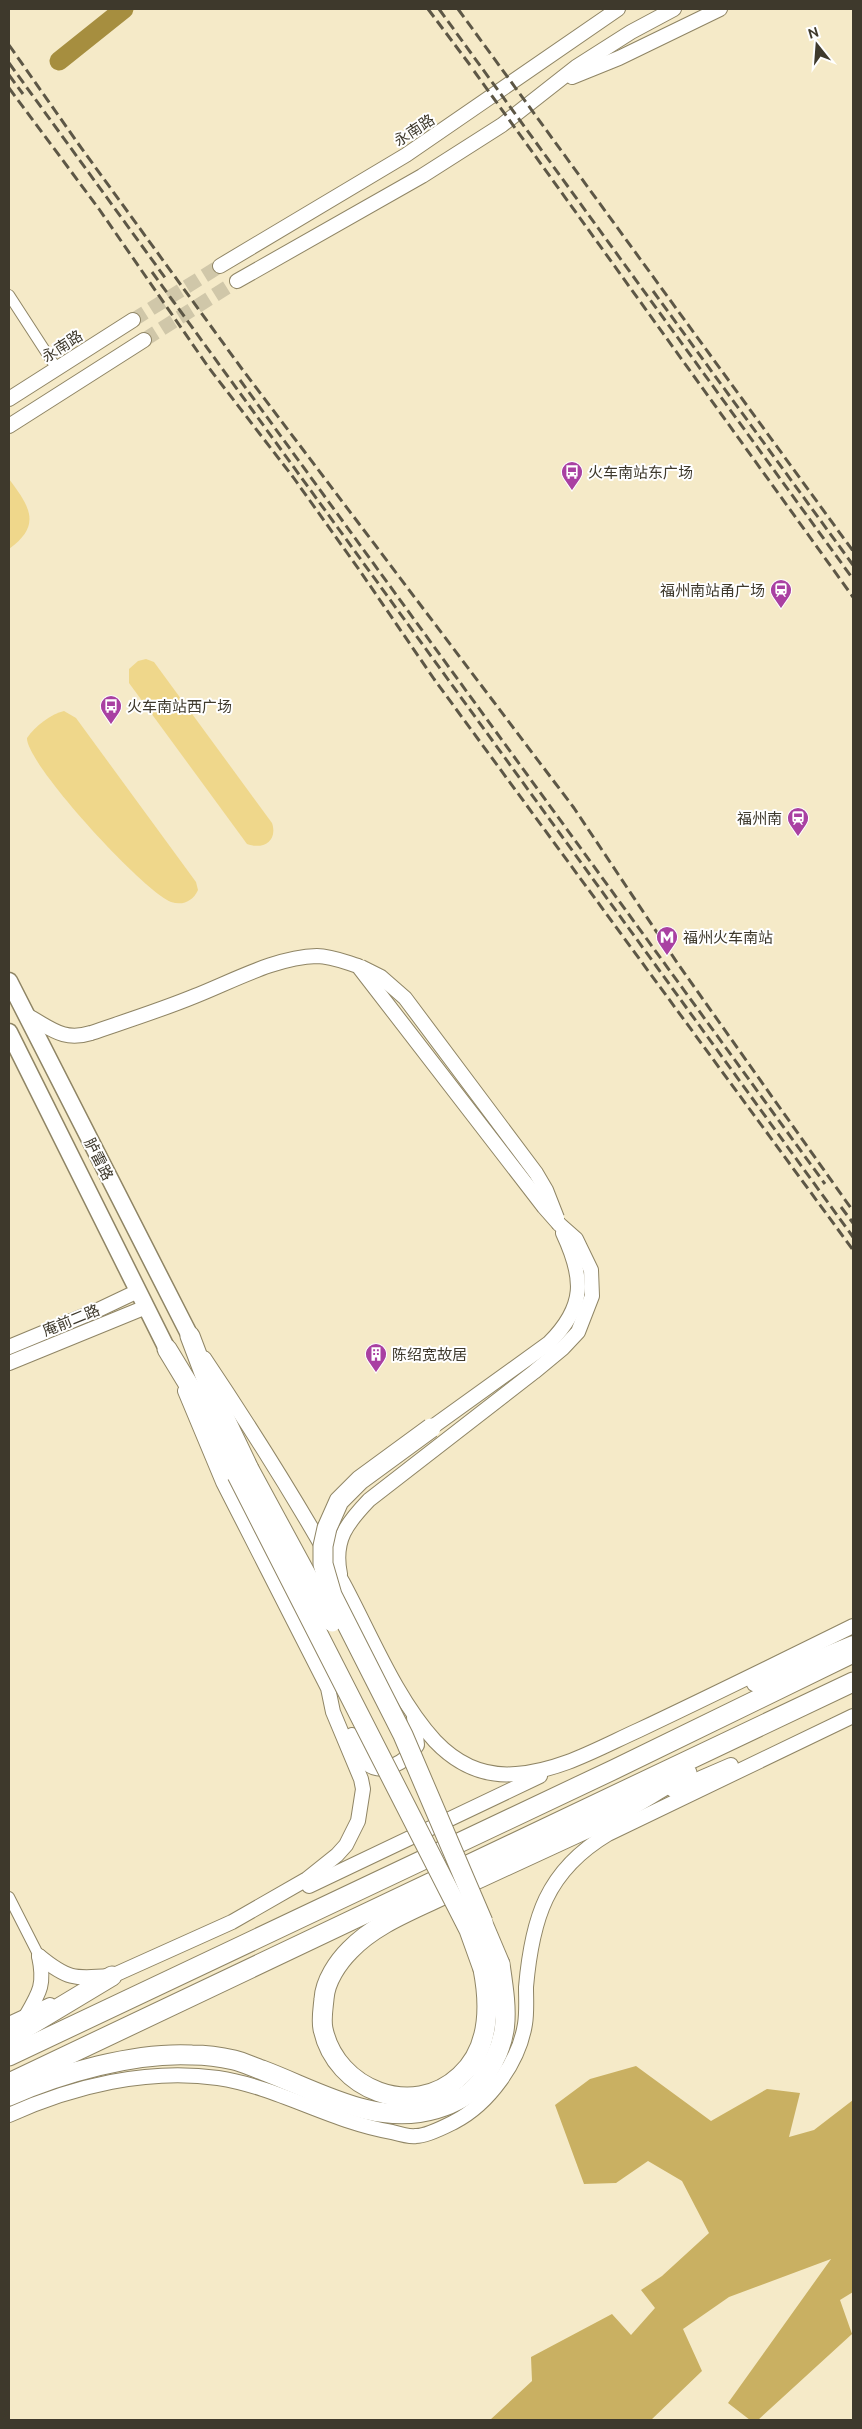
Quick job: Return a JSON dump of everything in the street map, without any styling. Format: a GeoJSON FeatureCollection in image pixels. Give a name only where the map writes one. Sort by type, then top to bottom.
{"type":"FeatureCollection","features":[{"type":"Feature","properties":{"kind":"highway"},"geometry":{"type":"LineString","coordinates":[[190,1336],[243,1472],[469,1930],[491,1966],[485,2030],[473,2060],[461,2076],[435,2091],[414,2096],[398,2097],[383,2095],[360,2084],[342,2068],[334,2057],[323,2028],[324,1995],[336,1968],[351,1949],[380,1927],[401,1915],[603,1821],[745,1742],[794,1710]]}},
{"type":"Feature","properties":{"kind":"highway"},"geometry":{"type":"LineString","coordinates":[[167,1349],[243,1472],[345,1645],[483,1922]]}},
{"type":"Feature","properties":{"kind":"highway"},"geometry":{"type":"LineString","coordinates":[[9,2096],[66,2075],[104,2066],[151,2056],[192,2055],[234,2060],[343,2104],[387,2114],[418,2114],[449,2106],[473,2091],[491,2069],[503,2038],[507,2011],[491,1966],[483,1922],[403,1735],[332,1595],[324,1564],[323,1546],[326,1528],[339,1501],[360,1480],[431,1428]]}},
{"type":"Feature","properties":{"kind":"highway"},"geometry":{"type":"LineString","coordinates":[[9,2056],[597,1777],[853,1652]]}},
{"type":"Feature","properties":{"kind":"highway"},"geometry":{"type":"LineString","coordinates":[[9,2083],[853,1682]]}},
{"type":"Feature","properties":{"kind":"highway"},"geometry":{"type":"LineString","coordinates":[[16,2027],[112,1976]]}},
{"type":"Feature","properties":{"kind":"main road","name":"永南路"},"geometry":{"type":"LineString","coordinates":[[220,266],[406,155],[618,9]]}},
{"type":"Feature","properties":{"kind":"main road"},"geometry":{"type":"LineString","coordinates":[[237,281],[420,178],[502,125],[576,67],[631,32],[674,9]]}},
{"type":"Feature","properties":{"kind":"main road"},"geometry":{"type":"LineString","coordinates":[[555,83],[619,58],[720,9]]}},
{"type":"Feature","properties":{"kind":"main road","name":"永南路"},"geometry":{"type":"LineString","coordinates":[[9,399],[133,320]]}},
{"type":"Feature","properties":{"kind":"main road"},"geometry":{"type":"LineString","coordinates":[[9,426],[144,340]]}},
{"type":"Feature","properties":{"kind":"main road"},"geometry":{"type":"LineString","coordinates":[[26,1015],[65,1036],[74,1037],[173,1005],[277,964],[298,958],[319,956],[339,959],[358,966],[544,1207],[576,1239],[591,1270],[592,1296],[578,1332],[556,1354],[402,1473],[356,1514],[341,1537],[338,1546],[338,1564],[342,1582]]}},
{"type":"Feature","properties":{"kind":"main road","name":"胪雷路"},"geometry":{"type":"LineString","coordinates":[[9,981],[190,1336]]}},
{"type":"Feature","properties":{"kind":"main road","name":"胪雷路"},"geometry":{"type":"LineString","coordinates":[[9,1032],[167,1349]]}},
{"type":"Feature","properties":{"kind":"main road"},"geometry":{"type":"LineString","coordinates":[[431,1428],[549,1343],[568,1320],[578,1294],[579,1276],[574,1258],[559,1224]]}},
{"type":"Feature","properties":{"kind":"main road"},"geometry":{"type":"LineString","coordinates":[[9,1347],[98,1310],[138,1291]]}},
{"type":"Feature","properties":{"kind":"main road","name":"庵前二路"},"geometry":{"type":"LineString","coordinates":[[9,1364],[146,1307]]}},
{"type":"Feature","properties":{"kind":"main road"},"geometry":{"type":"LineString","coordinates":[[190,1336],[262,1444],[342,1582],[414,1716],[450,1755],[466,1766],[481,1772],[514,1775],[559,1767]]}},
{"type":"Feature","properties":{"kind":"main road"},"geometry":{"type":"LineString","coordinates":[[167,1349],[223,1482],[364,1760],[380,1769],[393,1766],[413,1752],[417,1745],[414,1716]]}},
{"type":"Feature","properties":{"kind":"main road"},"geometry":{"type":"LineString","coordinates":[[39,1956],[52,1967],[76,1978],[112,1976],[232,1922],[680,1711],[853,1626]]}},
{"type":"Feature","properties":{"kind":"main road"},"geometry":{"type":"LineString","coordinates":[[680,1711],[731,1694],[853,1643]]}},
{"type":"Feature","properties":{"kind":"main road"},"geometry":{"type":"LineString","coordinates":[[232,1922],[307,1879],[323,1867],[337,1855],[356,1829],[362,1804],[361,1779],[333,1712],[328,1688]]}},
{"type":"Feature","properties":{"kind":"main road"},"geometry":{"type":"LineString","coordinates":[[9,2114],[29,2105],[99,2084],[161,2075],[218,2078],[257,2089],[373,2129],[416,2136],[454,2122],[483,2101],[510,2069],[525,2025],[526,1988],[534,1928],[548,1893],[565,1868],[593,1843],[608,1834],[853,1716]]}},
{"type":"Feature","properties":{"kind":"main road"},"geometry":{"type":"LineString","coordinates":[[603,1821],[764,1751],[839,1723]]}},
{"type":"Feature","properties":{"kind":"main road"},"geometry":{"type":"LineString","coordinates":[[16,2027],[39,1994],[42,1984],[39,1956]]}},
{"type":"Feature","properties":{"kind":"main road"},"geometry":{"type":"LineString","coordinates":[[9,2114],[65,2084],[104,2066]]}},
{"type":"Feature","properties":{"kind":"street"},"geometry":{"type":"LineString","coordinates":[[9,295],[57,369]]}},
{"type":"Feature","properties":{"kind":"street"},"geometry":{"type":"LineString","coordinates":[[9,1897],[39,1956]]}},
{"type":"Feature","properties":{"kind":"shaded area"},"geometry":{"type":"Polygon","coordinates":[[[9,479],[27,507],[29,524],[26,532],[9,549],[9,479]]]}},
{"type":"Feature","properties":{"kind":"shaded area"},"geometry":{"type":"Polygon","coordinates":[[[146,659],[154,662],[272,823],[273,835],[264,845],[253,846],[247,844],[129,683],[129,669],[138,661],[146,659]]]}},
{"type":"Feature","properties":{"kind":"shaded area"},"geometry":{"type":"Polygon","coordinates":[[[64,711],[76,718],[196,882],[198,890],[187,902],[171,902],[137,876],[113,853],[65,799],[45,773],[32,752],[27,738],[44,721],[64,711]]]}},
{"type":"Feature","properties":{"kind":"shaded area"},"geometry":{"type":"Polygon","coordinates":[[[636,2066],[711,2121],[767,2089],[800,2093],[789,2137],[814,2130],[853,2100],[853,2292],[840,2300],[852,2334],[758,2420],[750,2420],[728,2403],[831,2259],[729,2297],[683,2329],[702,2371],[651,2420],[490,2420],[532,2381],[531,2357],[612,2314],[631,2335],[655,2308],[641,2290],[662,2276],[709,2233],[682,2181],[648,2161],[616,2183],[584,2184],[555,2105],[590,2079],[636,2066]]]}},
{"type":"Feature","properties":{"kind":"waterway"},"geometry":{"type":"LineString","coordinates":[[59,61],[124,9]]}},
{"type":"Feature","properties":{"kind":"tunnel"},"geometry":{"type":"LineString","coordinates":[[133,320],[220,266]]}},
{"type":"Feature","properties":{"kind":"tunnel"},"geometry":{"type":"LineString","coordinates":[[144,340],[237,281]]}},
{"type":"Feature","properties":{"kind":"railway"},"geometry":{"type":"LineString","coordinates":[[428,9],[470,65]]}},
{"type":"Feature","properties":{"kind":"railway"},"geometry":{"type":"LineString","coordinates":[[439,9],[853,579]]}},
{"type":"Feature","properties":{"kind":"railway"},"geometry":{"type":"LineString","coordinates":[[458,9],[853,551]]}},
{"type":"Feature","properties":{"kind":"railway"},"geometry":{"type":"LineString","coordinates":[[9,45],[242,369],[574,808],[678,964],[853,1211]]}},
{"type":"Feature","properties":{"kind":"railway"},"geometry":{"type":"LineString","coordinates":[[9,63],[166,279]]}},
{"type":"Feature","properties":{"kind":"railway"},"geometry":{"type":"LineString","coordinates":[[474,71],[853,597]]}},
{"type":"Feature","properties":{"kind":"railway"},"geometry":{"type":"LineString","coordinates":[[9,75],[23,94]]}},
{"type":"Feature","properties":{"kind":"railway"},"geometry":{"type":"LineString","coordinates":[[9,88],[99,209],[209,368],[293,477],[434,679],[853,1250]]}},
{"type":"Feature","properties":{"kind":"railway"},"geometry":{"type":"LineString","coordinates":[[152,272],[853,1237]]}},
{"type":"Feature","properties":{"kind":"railway"},"geometry":{"type":"LineString","coordinates":[[653,291],[853,565]]}},
{"type":"Feature","properties":{"kind":"railway"},"geometry":{"type":"LineString","coordinates":[[240,380],[825,1184]]}},
{"type":"Feature","properties":{"kind":"railway"},"geometry":{"type":"LineString","coordinates":[[841,1207],[853,1223]]}},
{"type":"Feature","properties":{"kind":"place","name":"火车南站东广场"},"geometry":{"type":"Point","coordinates":[572,491]}},
{"type":"Feature","properties":{"kind":"place","name":"福州南站甬广场"},"geometry":{"type":"Point","coordinates":[781,609]}},
{"type":"Feature","properties":{"kind":"place","name":"火车南站西广场"},"geometry":{"type":"Point","coordinates":[111,725]}},
{"type":"Feature","properties":{"kind":"place","name":"福州南"},"geometry":{"type":"Point","coordinates":[798,837]}},
{"type":"Feature","properties":{"kind":"place","name":"福州火车南站"},"geometry":{"type":"Point","coordinates":[667,956]}},
{"type":"Feature","properties":{"kind":"place","name":"陈绍宽故居"},"geometry":{"type":"Point","coordinates":[376,1373]}}]}
